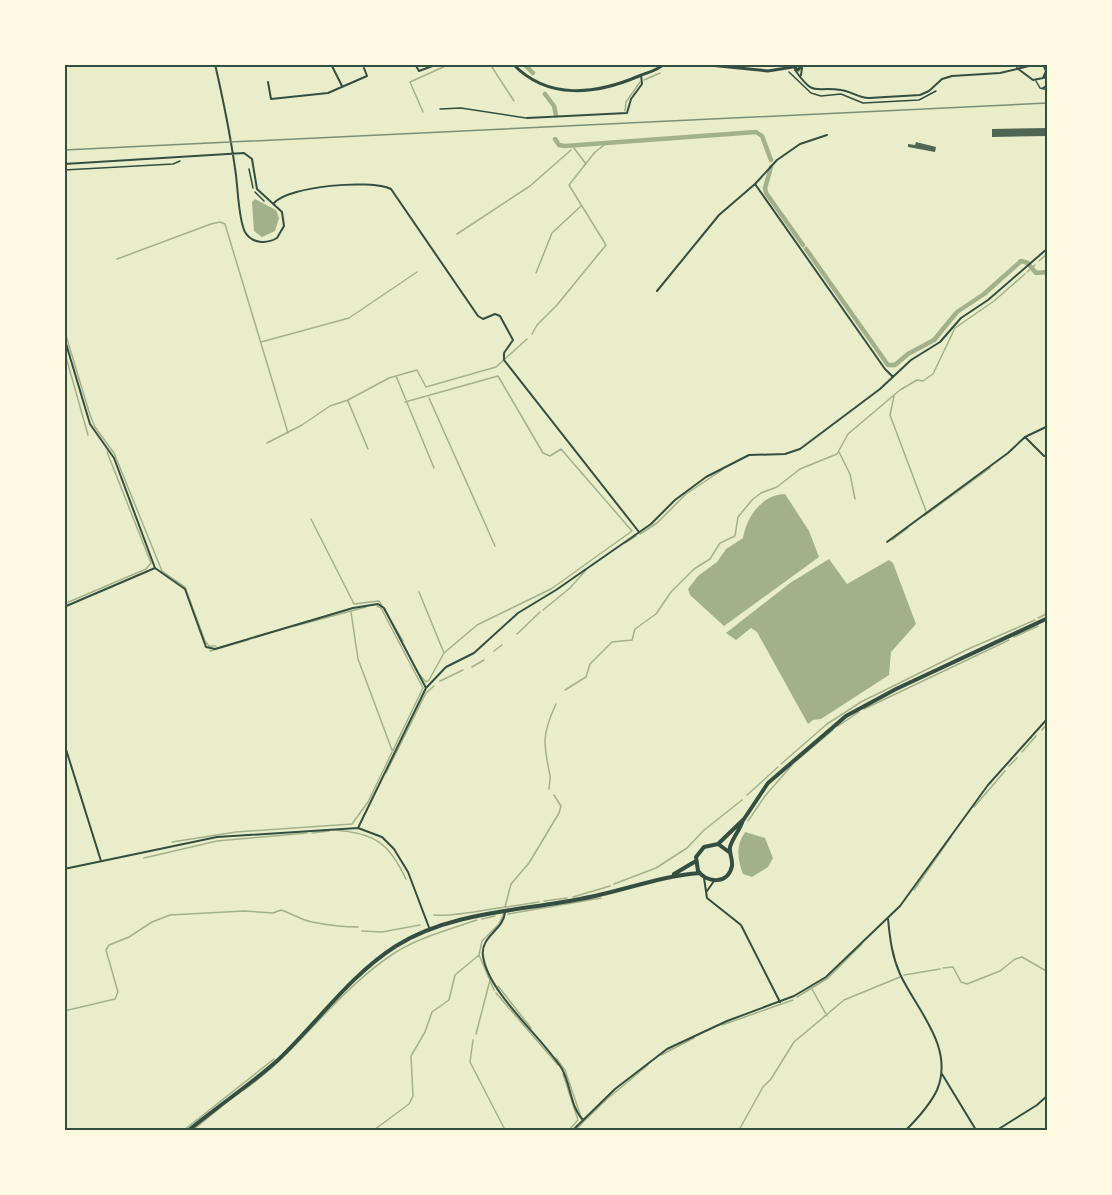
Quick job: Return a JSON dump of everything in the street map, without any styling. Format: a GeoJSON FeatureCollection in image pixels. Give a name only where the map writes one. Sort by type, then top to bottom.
{"type":"FeatureCollection","features":[{"type":"Feature","properties":{"kind":"main road"},"geometry":{"type":"LineString","coordinates":[[696,861],[704,877],[714,880],[725,877],[731,870],[729,852],[744,819],[768,783],[846,716],[896,689],[1047,618]]}},
{"type":"Feature","properties":{"kind":"main road"},"geometry":{"type":"LineString","coordinates":[[674,874],[696,861],[701,849],[708,845],[718,844],[744,819]]}},
{"type":"Feature","properties":{"kind":"main road"},"geometry":{"type":"LineString","coordinates":[[718,844],[729,852]]}},
{"type":"Feature","properties":{"kind":"main road"},"geometry":{"type":"LineString","coordinates":[[189,1131],[278,1060],[346,986],[375,961],[404,941],[430,930],[500,912],[580,899],[674,874],[700,873]]}},
{"type":"Feature","properties":{"kind":"street"},"geometry":{"type":"LineString","coordinates":[[64,164],[244,153],[252,159],[257,189],[282,212],[283,230],[273,240],[255,241],[244,230],[234,161],[227,116],[215,64]]}},
{"type":"Feature","properties":{"kind":"street"},"geometry":{"type":"LineString","coordinates":[[331,64],[342,86]]}},
{"type":"Feature","properties":{"kind":"street"},"geometry":{"type":"LineString","coordinates":[[415,64],[419,71],[438,64]]}},
{"type":"Feature","properties":{"kind":"street"},"geometry":{"type":"LineString","coordinates":[[513,64],[536,83],[566,90],[610,88],[664,64]]}},
{"type":"Feature","properties":{"kind":"street"},"geometry":{"type":"LineString","coordinates":[[517,69],[522,64]]}},
{"type":"Feature","properties":{"kind":"street"},"geometry":{"type":"LineString","coordinates":[[699,64],[780,70],[803,66],[801,78]]}},
{"type":"Feature","properties":{"kind":"street"},"geometry":{"type":"LineString","coordinates":[[778,64],[780,70]]}},
{"type":"Feature","properties":{"kind":"street"},"geometry":{"type":"LineString","coordinates":[[1017,68],[1035,81],[1045,78],[1047,72],[1043,64]]}},
{"type":"Feature","properties":{"kind":"street"},"geometry":{"type":"LineString","coordinates":[[794,67],[801,78],[814,90],[842,90],[861,98],[912,97],[925,93],[942,79],[952,76],[1000,73],[1029,65],[1028,74]]}},
{"type":"Feature","properties":{"kind":"street"},"geometry":{"type":"LineString","coordinates":[[268,82],[271,99],[328,93],[367,76],[364,68]]}},
{"type":"Feature","properties":{"kind":"street"},"geometry":{"type":"LineString","coordinates":[[527,118],[627,113],[631,99],[642,84],[640,75]]}},
{"type":"Feature","properties":{"kind":"street"},"geometry":{"type":"LineString","coordinates":[[657,291],[719,215],[755,184],[761,174],[789,150],[806,141],[828,135]]}},
{"type":"Feature","properties":{"kind":"street"},"geometry":{"type":"LineString","coordinates":[[274,203],[282,195],[312,189],[361,184],[391,189],[415,220],[478,316],[483,319],[495,314],[500,316],[513,340],[504,353],[504,360],[639,532]]}},
{"type":"Feature","properties":{"kind":"street"},"geometry":{"type":"LineString","coordinates":[[755,184],[885,369],[893,377]]}},
{"type":"Feature","properties":{"kind":"street"},"geometry":{"type":"LineString","coordinates":[[358,828],[426,688],[441,671],[474,652],[518,613],[556,590],[651,524],[687,490],[734,461],[755,453],[785,454],[800,449],[893,377],[911,360],[940,342],[961,318],[988,300],[1047,248]]}},
{"type":"Feature","properties":{"kind":"street"},"geometry":{"type":"LineString","coordinates":[[64,337],[90,424],[114,458],[155,568],[185,589],[202,641],[208,649],[374,603],[381,605],[426,688]]}},
{"type":"Feature","properties":{"kind":"street"},"geometry":{"type":"LineString","coordinates":[[887,542],[1008,453],[1024,437],[1047,426]]}},
{"type":"Feature","properties":{"kind":"street"},"geometry":{"type":"LineString","coordinates":[[1024,437],[1044,456],[1047,456]]}},
{"type":"Feature","properties":{"kind":"street"},"geometry":{"type":"LineString","coordinates":[[64,607],[155,568]]}},
{"type":"Feature","properties":{"kind":"street"},"geometry":{"type":"LineString","coordinates":[[573,1131],[615,1089],[667,1049],[727,1021],[780,1002],[826,977],[888,919],[988,785],[1047,718]]}},
{"type":"Feature","properties":{"kind":"street"},"geometry":{"type":"LineString","coordinates":[[64,743],[101,862]]}},
{"type":"Feature","properties":{"kind":"street"},"geometry":{"type":"LineString","coordinates":[[64,869],[217,837],[358,828],[381,837],[394,849],[408,872],[430,930]]}},
{"type":"Feature","properties":{"kind":"street"},"geometry":{"type":"LineString","coordinates":[[704,877],[706,894],[711,902],[741,925],[780,1002]]}},
{"type":"Feature","properties":{"kind":"street"},"geometry":{"type":"LineString","coordinates":[[706,894],[714,880]]}},
{"type":"Feature","properties":{"kind":"street"},"geometry":{"type":"LineString","coordinates":[[500,912],[499,928],[485,942],[483,956],[498,989],[563,1071],[572,1100],[583,1120]]}},
{"type":"Feature","properties":{"kind":"street"},"geometry":{"type":"LineString","coordinates":[[888,919],[892,953],[900,974],[932,1030],[941,1074],[976,1131]]}},
{"type":"Feature","properties":{"kind":"street"},"geometry":{"type":"LineString","coordinates":[[906,1131],[928,1105],[937,1089],[941,1074]]}},
{"type":"Feature","properties":{"kind":"street"},"geometry":{"type":"LineString","coordinates":[[997,1131],[1037,1105],[1047,1095]]}},
{"type":"Feature","properties":{"kind":"lane"},"geometry":{"type":"LineString","coordinates":[[1035,81],[1047,90]]}},
{"type":"Feature","properties":{"kind":"lane"},"geometry":{"type":"LineString","coordinates":[[1042,88],[1047,85]]}},
{"type":"Feature","properties":{"kind":"lane"},"geometry":{"type":"LineString","coordinates":[[440,109],[461,108],[527,118]]}},
{"type":"Feature","properties":{"kind":"path"},"geometry":{"type":"LineString","coordinates":[[64,170],[172,164],[182,160]]}},
{"type":"Feature","properties":{"kind":"path"},"geometry":{"type":"LineString","coordinates":[[249,161],[251,185],[256,194],[266,202]]}},
{"type":"Feature","properties":{"kind":"shaded area"},"geometry":{"type":"Polygon","coordinates":[[[255,199],[276,210],[279,218],[275,231],[262,237],[254,231],[252,202],[255,199]]]}},
{"type":"Feature","properties":{"kind":"shaded area"},"geometry":{"type":"Polygon","coordinates":[[[785,494],[809,531],[819,557],[724,626],[690,595],[688,589],[698,576],[717,562],[726,549],[743,538],[752,515],[762,503],[769,498],[785,494]]]}},
{"type":"Feature","properties":{"kind":"shaded area"},"geometry":{"type":"Polygon","coordinates":[[[829,559],[847,584],[889,560],[893,563],[916,624],[891,652],[889,675],[821,719],[813,720],[808,724],[757,632],[751,628],[736,640],[726,633],[790,583],[829,559]]]}},
{"type":"Feature","properties":{"kind":"shaded area"},"geometry":{"type":"Polygon","coordinates":[[[745,832],[765,838],[773,858],[768,867],[752,877],[743,874],[739,857],[740,842],[745,832]]]}},
{"type":"Feature","properties":{"kind":"building"},"geometry":{"type":"Polygon","coordinates":[[[1048,128],[1048,136],[992,137],[992,129],[1048,128]]]}},
{"type":"Feature","properties":{"kind":"building"},"geometry":{"type":"Polygon","coordinates":[[[916,142],[936,147],[935,152],[908,147],[908,144],[915,145],[916,142]]]}},
{"type":"Feature","properties":{"kind":"waterway"},"geometry":{"type":"LineString","coordinates":[[423,112],[410,82],[450,64]]}},
{"type":"Feature","properties":{"kind":"waterway"},"geometry":{"type":"LineString","coordinates":[[490,64],[514,101]]}},
{"type":"Feature","properties":{"kind":"waterway"},"geometry":{"type":"LineString","coordinates":[[526,66],[533,73]]}},
{"type":"Feature","properties":{"kind":"waterway"},"geometry":{"type":"LineString","coordinates":[[644,80],[660,73]]}},
{"type":"Feature","properties":{"kind":"waterway"},"geometry":{"type":"LineString","coordinates":[[625,111],[626,102],[640,82]]}},
{"type":"Feature","properties":{"kind":"waterway"},"geometry":{"type":"LineString","coordinates":[[545,94],[554,106],[556,115]]}},
{"type":"Feature","properties":{"kind":"waterway"},"geometry":{"type":"LineString","coordinates":[[555,139],[559,145],[565,146],[756,132],[762,136],[771,160]]}},
{"type":"Feature","properties":{"kind":"waterway"},"geometry":{"type":"LineString","coordinates":[[532,334],[537,325],[557,305],[606,245],[569,185],[595,152],[607,143]]}},
{"type":"Feature","properties":{"kind":"waterway"},"geometry":{"type":"LineString","coordinates":[[574,148],[586,164]]}},
{"type":"Feature","properties":{"kind":"waterway"},"geometry":{"type":"LineString","coordinates":[[457,234],[530,186],[571,150]]}},
{"type":"Feature","properties":{"kind":"waterway"},"geometry":{"type":"LineString","coordinates":[[771,167],[765,188],[766,193],[803,245]]}},
{"type":"Feature","properties":{"kind":"waterway"},"geometry":{"type":"LineString","coordinates":[[536,273],[552,233],[581,206]]}},
{"type":"Feature","properties":{"kind":"waterway"},"geometry":{"type":"LineString","coordinates":[[117,259],[211,224],[220,222],[225,224],[288,433]]}},
{"type":"Feature","properties":{"kind":"waterway"},"geometry":{"type":"LineString","coordinates":[[806,249],[888,365],[895,365],[908,354],[934,340],[957,312],[984,294],[1021,261],[1028,263]]}},
{"type":"Feature","properties":{"kind":"waterway"},"geometry":{"type":"LineString","coordinates":[[1039,261],[1048,253]]}},
{"type":"Feature","properties":{"kind":"waterway"},"geometry":{"type":"LineString","coordinates":[[1027,272],[1035,265]]}},
{"type":"Feature","properties":{"kind":"waterway"},"geometry":{"type":"LineString","coordinates":[[1030,266],[1036,273],[1048,272]]}},
{"type":"Feature","properties":{"kind":"waterway"},"geometry":{"type":"LineString","coordinates":[[261,342],[349,318],[417,272]]}},
{"type":"Feature","properties":{"kind":"waterway"},"geometry":{"type":"LineString","coordinates":[[565,690],[586,677],[590,664],[612,642],[632,640],[635,629],[656,614],[671,592],[694,569],[710,559],[720,543],[735,536],[738,517],[752,500],[761,493],[777,487],[800,469],[837,454],[848,434],[900,390],[917,380],[923,381],[933,374],[955,328],[994,301],[1025,274]]}},
{"type":"Feature","properties":{"kind":"waterway"},"geometry":{"type":"LineString","coordinates":[[64,329],[90,415],[95,427],[114,453],[162,571],[185,587],[205,641],[209,646],[216,646]]}},
{"type":"Feature","properties":{"kind":"waterway"},"geometry":{"type":"LineString","coordinates":[[267,443],[302,425],[330,406],[348,400],[389,378],[417,370],[426,387],[496,367],[527,339]]}},
{"type":"Feature","properties":{"kind":"waterway"},"geometry":{"type":"LineString","coordinates":[[64,350],[88,435]]}},
{"type":"Feature","properties":{"kind":"waterway"},"geometry":{"type":"LineString","coordinates":[[396,376],[434,468]]}},
{"type":"Feature","properties":{"kind":"waterway"},"geometry":{"type":"LineString","coordinates":[[405,402],[498,376],[543,453],[550,456],[561,449],[632,531],[551,589],[477,625],[444,653]]}},
{"type":"Feature","properties":{"kind":"waterway"},"geometry":{"type":"LineString","coordinates":[[894,396],[890,415],[926,511]]}},
{"type":"Feature","properties":{"kind":"waterway"},"geometry":{"type":"LineString","coordinates":[[429,398],[495,546]]}},
{"type":"Feature","properties":{"kind":"waterway"},"geometry":{"type":"LineString","coordinates":[[348,401],[368,449]]}},
{"type":"Feature","properties":{"kind":"waterway"},"geometry":{"type":"LineString","coordinates":[[64,604],[146,569],[151,563],[107,452]]}},
{"type":"Feature","properties":{"kind":"waterway"},"geometry":{"type":"LineString","coordinates":[[839,452],[850,474],[855,499]]}},
{"type":"Feature","properties":{"kind":"waterway"},"geometry":{"type":"LineString","coordinates":[[924,516],[990,468]]}},
{"type":"Feature","properties":{"kind":"waterway"},"geometry":{"type":"LineString","coordinates":[[640,534],[657,523],[686,494],[722,470]]}},
{"type":"Feature","properties":{"kind":"waterway"},"geometry":{"type":"LineString","coordinates":[[311,519],[354,604],[379,601],[403,641]]}},
{"type":"Feature","properties":{"kind":"waterway"},"geometry":{"type":"LineString","coordinates":[[892,540],[908,528]]}},
{"type":"Feature","properties":{"kind":"waterway"},"geometry":{"type":"LineString","coordinates":[[625,543],[636,536]]}},
{"type":"Feature","properties":{"kind":"waterway"},"geometry":{"type":"LineString","coordinates":[[543,610],[570,588],[586,570]]}},
{"type":"Feature","properties":{"kind":"waterway"},"geometry":{"type":"LineString","coordinates":[[419,592],[444,653],[429,680],[426,682],[420,675]]}},
{"type":"Feature","properties":{"kind":"waterway"},"geometry":{"type":"LineString","coordinates":[[172,842],[236,832],[352,824],[368,802],[423,688],[381,608],[377,606]]}},
{"type":"Feature","properties":{"kind":"waterway"},"geometry":{"type":"LineString","coordinates":[[295,626],[366,607]]}},
{"type":"Feature","properties":{"kind":"waterway"},"geometry":{"type":"LineString","coordinates":[[351,612],[358,659],[392,750]]}},
{"type":"Feature","properties":{"kind":"waterway"},"geometry":{"type":"LineString","coordinates":[[517,634],[540,612]]}},
{"type":"Feature","properties":{"kind":"waterway"},"geometry":{"type":"LineString","coordinates":[[1038,618],[1048,613]]}},
{"type":"Feature","properties":{"kind":"waterway"},"geometry":{"type":"LineString","coordinates":[[781,764],[827,724],[861,702],[966,650],[1035,620]]}},
{"type":"Feature","properties":{"kind":"waterway"},"geometry":{"type":"LineString","coordinates":[[1014,637],[1038,626]]}},
{"type":"Feature","properties":{"kind":"waterway"},"geometry":{"type":"LineString","coordinates":[[210,651],[248,640]]}},
{"type":"Feature","properties":{"kind":"waterway"},"geometry":{"type":"LineString","coordinates":[[864,709],[1009,640]]}},
{"type":"Feature","properties":{"kind":"waterway"},"geometry":{"type":"LineString","coordinates":[[494,651],[502,645]]}},
{"type":"Feature","properties":{"kind":"waterway"},"geometry":{"type":"LineString","coordinates":[[472,667],[484,660]]}},
{"type":"Feature","properties":{"kind":"waterway"},"geometry":{"type":"LineString","coordinates":[[440,681],[463,670]]}},
{"type":"Feature","properties":{"kind":"waterway"},"geometry":{"type":"LineString","coordinates":[[386,773],[426,693],[434,686]]}},
{"type":"Feature","properties":{"kind":"waterway"},"geometry":{"type":"LineString","coordinates":[[549,789],[550,777],[545,739],[548,723],[556,704]]}},
{"type":"Feature","properties":{"kind":"waterway"},"geometry":{"type":"LineString","coordinates":[[838,726],[859,712]]}},
{"type":"Feature","properties":{"kind":"waterway"},"geometry":{"type":"LineString","coordinates":[[1042,730],[1048,723]]}},
{"type":"Feature","properties":{"kind":"waterway"},"geometry":{"type":"LineString","coordinates":[[796,761],[833,730]]}},
{"type":"Feature","properties":{"kind":"waterway"},"geometry":{"type":"LineString","coordinates":[[1022,752],[1036,736]]}},
{"type":"Feature","properties":{"kind":"waterway"},"geometry":{"type":"LineString","coordinates":[[1009,766],[1017,758]]}},
{"type":"Feature","properties":{"kind":"waterway"},"geometry":{"type":"LineString","coordinates":[[748,821],[765,796],[792,765]]}},
{"type":"Feature","properties":{"kind":"waterway"},"geometry":{"type":"LineString","coordinates":[[747,795],[778,767]]}},
{"type":"Feature","properties":{"kind":"waterway"},"geometry":{"type":"LineString","coordinates":[[974,807],[1005,771]]}},
{"type":"Feature","properties":{"kind":"waterway"},"geometry":{"type":"LineString","coordinates":[[505,907],[511,884],[529,863],[559,813],[561,806],[554,795]]}},
{"type":"Feature","properties":{"kind":"waterway"},"geometry":{"type":"LineString","coordinates":[[614,884],[656,868],[687,848],[703,831],[742,800]]}},
{"type":"Feature","properties":{"kind":"waterway"},"geometry":{"type":"LineString","coordinates":[[334,830],[360,834],[379,842],[387,848],[406,879]]}},
{"type":"Feature","properties":{"kind":"waterway"},"geometry":{"type":"LineString","coordinates":[[312,833],[329,831]]}},
{"type":"Feature","properties":{"kind":"waterway"},"geometry":{"type":"LineString","coordinates":[[144,858],[217,841],[307,833]]}},
{"type":"Feature","properties":{"kind":"waterway"},"geometry":{"type":"LineString","coordinates":[[914,890],[951,837]]}},
{"type":"Feature","properties":{"kind":"waterway"},"geometry":{"type":"LineString","coordinates":[[573,897],[610,886]]}},
{"type":"Feature","properties":{"kind":"waterway"},"geometry":{"type":"LineString","coordinates":[[544,901],[567,898]]}},
{"type":"Feature","properties":{"kind":"waterway"},"geometry":{"type":"LineString","coordinates":[[508,914],[601,898]]}},
{"type":"Feature","properties":{"kind":"waterway"},"geometry":{"type":"LineString","coordinates":[[506,907],[539,902]]}},
{"type":"Feature","properties":{"kind":"waterway"},"geometry":{"type":"LineString","coordinates":[[434,915],[459,914],[505,907]]}},
{"type":"Feature","properties":{"kind":"waterway"},"geometry":{"type":"LineString","coordinates":[[64,1011],[115,999],[118,992],[106,950],[109,945],[170,915],[244,911],[273,913],[281,910],[312,922],[358,927]]}},
{"type":"Feature","properties":{"kind":"waterway"},"geometry":{"type":"LineString","coordinates":[[374,1130],[409,1104],[413,1096],[411,1056],[425,1032],[432,1012],[449,1000],[455,975],[479,955],[482,941],[499,924],[504,913]]}},
{"type":"Feature","properties":{"kind":"waterway"},"geometry":{"type":"LineString","coordinates":[[482,919],[495,916]]}},
{"type":"Feature","properties":{"kind":"waterway"},"geometry":{"type":"LineString","coordinates":[[244,1090],[283,1057],[337,1001],[375,967],[415,942],[477,920]]}},
{"type":"Feature","properties":{"kind":"waterway"},"geometry":{"type":"LineString","coordinates":[[362,931],[382,932],[420,925]]}},
{"type":"Feature","properties":{"kind":"waterway"},"geometry":{"type":"LineString","coordinates":[[797,997],[828,978],[862,944]]}},
{"type":"Feature","properties":{"kind":"waterway"},"geometry":{"type":"LineString","coordinates":[[479,955],[494,990]]}},
{"type":"Feature","properties":{"kind":"waterway"},"geometry":{"type":"LineString","coordinates":[[943,968],[953,967],[961,982],[967,984],[1000,971],[1015,959],[1022,957],[1048,972]]}},
{"type":"Feature","properties":{"kind":"waterway"},"geometry":{"type":"LineString","coordinates":[[904,975],[940,969]]}},
{"type":"Feature","properties":{"kind":"waterway"},"geometry":{"type":"LineString","coordinates":[[739,1130],[763,1087],[771,1079],[794,1042],[844,1000],[900,977]]}},
{"type":"Feature","properties":{"kind":"waterway"},"geometry":{"type":"LineString","coordinates":[[476,1034],[490,980]]}},
{"type":"Feature","properties":{"kind":"waterway"},"geometry":{"type":"LineString","coordinates":[[498,986],[531,1028]]}},
{"type":"Feature","properties":{"kind":"waterway"},"geometry":{"type":"LineString","coordinates":[[812,989],[827,1016]]}},
{"type":"Feature","properties":{"kind":"waterway"},"geometry":{"type":"LineString","coordinates":[[496,993],[558,1065]]}},
{"type":"Feature","properties":{"kind":"waterway"},"geometry":{"type":"LineString","coordinates":[[722,1025],[793,1000]]}},
{"type":"Feature","properties":{"kind":"waterway"},"geometry":{"type":"LineString","coordinates":[[661,1055],[694,1038]]}},
{"type":"Feature","properties":{"kind":"waterway"},"geometry":{"type":"LineString","coordinates":[[473,1040],[470,1062],[505,1130]]}},
{"type":"Feature","properties":{"kind":"waterway"},"geometry":{"type":"LineString","coordinates":[[556,1058],[565,1070],[580,1114]]}},
{"type":"Feature","properties":{"kind":"waterway"},"geometry":{"type":"LineString","coordinates":[[184,1130],[274,1059]]}},
{"type":"Feature","properties":{"kind":"waterway"},"geometry":{"type":"LineString","coordinates":[[575,1130],[607,1099],[648,1065]]}},
{"type":"Feature","properties":{"kind":"waterway"},"geometry":{"type":"LineString","coordinates":[[563,1074],[578,1120],[569,1130]]}},
{"type":"Feature","properties":{"kind":"waterway"},"geometry":{"type":"LineString","coordinates":[[193,1130],[221,1107]]}},
{"type":"Feature","properties":{"kind":"waterway"},"geometry":{"type":"LineString","coordinates":[[433,1130],[438,1130]]}},
{"type":"Feature","properties":{"kind":"railway"},"geometry":{"type":"LineString","coordinates":[[64,150],[1048,103]]}}]}
